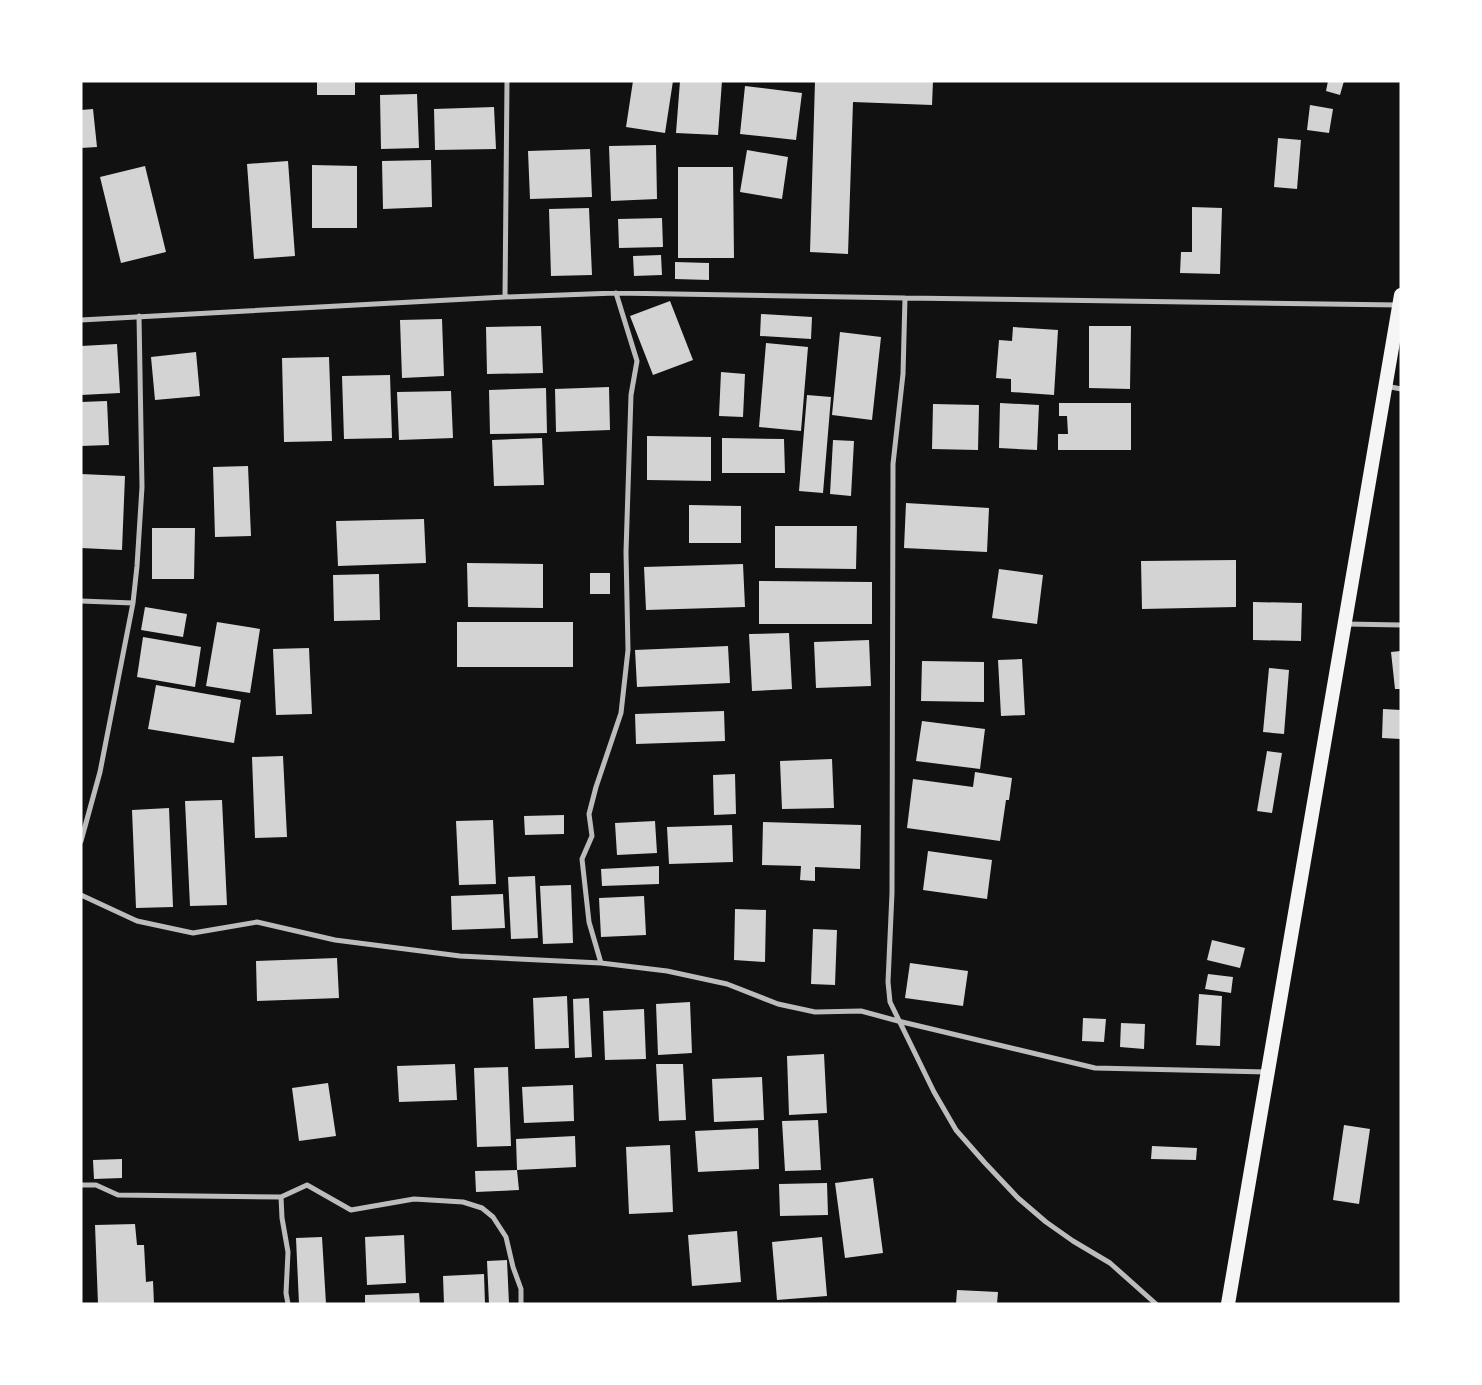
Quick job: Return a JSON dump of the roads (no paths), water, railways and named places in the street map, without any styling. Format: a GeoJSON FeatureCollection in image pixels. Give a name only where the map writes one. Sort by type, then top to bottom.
{"type":"FeatureCollection","features":[{"type":"Feature","properties":{"kind":"highway"},"geometry":{"type":"LineString","coordinates":[[1228,1304],[1400,300]]}},
{"type":"Feature","properties":{"kind":"street"},"geometry":{"type":"LineString","coordinates":[[505,297],[507,81]]}},
{"type":"Feature","properties":{"kind":"street"},"geometry":{"type":"LineString","coordinates":[[601,963],[588,922],[582,859],[592,836],[589,814],[596,787],[621,713],[628,650],[626,552],[631,395],[637,361],[616,293]]}},
{"type":"Feature","properties":{"kind":"street"},"geometry":{"type":"LineString","coordinates":[[81,320],[505,297],[616,293],[905,298],[1400,300]]}},
{"type":"Feature","properties":{"kind":"street"},"geometry":{"type":"LineString","coordinates":[[905,298],[903,374],[893,464],[892,893],[888,982],[890,1002],[934,1092],[956,1130],[985,1163],[1018,1198],[1046,1222],[1110,1263],[1156,1304]]}},
{"type":"Feature","properties":{"kind":"street"},"geometry":{"type":"LineString","coordinates":[[81,841],[100,772],[133,603],[142,487],[139,316]]}},
{"type":"Feature","properties":{"kind":"street"},"geometry":{"type":"LineString","coordinates":[[1386,386],[1401,389]]}},
{"type":"Feature","properties":{"kind":"street"},"geometry":{"type":"LineString","coordinates":[[81,601],[133,603]]}},
{"type":"Feature","properties":{"kind":"street"},"geometry":{"type":"LineString","coordinates":[[1345,624],[1401,625]]}},
{"type":"Feature","properties":{"kind":"street"},"geometry":{"type":"LineString","coordinates":[[81,895],[137,921],[193,933],[258,922],[335,940],[460,956],[601,963],[667,971],[727,984],[778,1004],[815,1012],[861,1011],[1095,1068],[1268,1072]]}},
{"type":"Feature","properties":{"kind":"street"},"geometry":{"type":"LineString","coordinates":[[81,1185],[96,1186],[118,1195],[281,1197],[307,1186],[351,1210],[414,1198],[463,1202],[482,1208],[493,1217],[506,1237],[513,1268],[521,1289],[521,1304]]}},
{"type":"Feature","properties":{"kind":"street"},"geometry":{"type":"LineString","coordinates":[[281,1197],[282,1218],[288,1252],[286,1293],[288,1304]]}}]}
